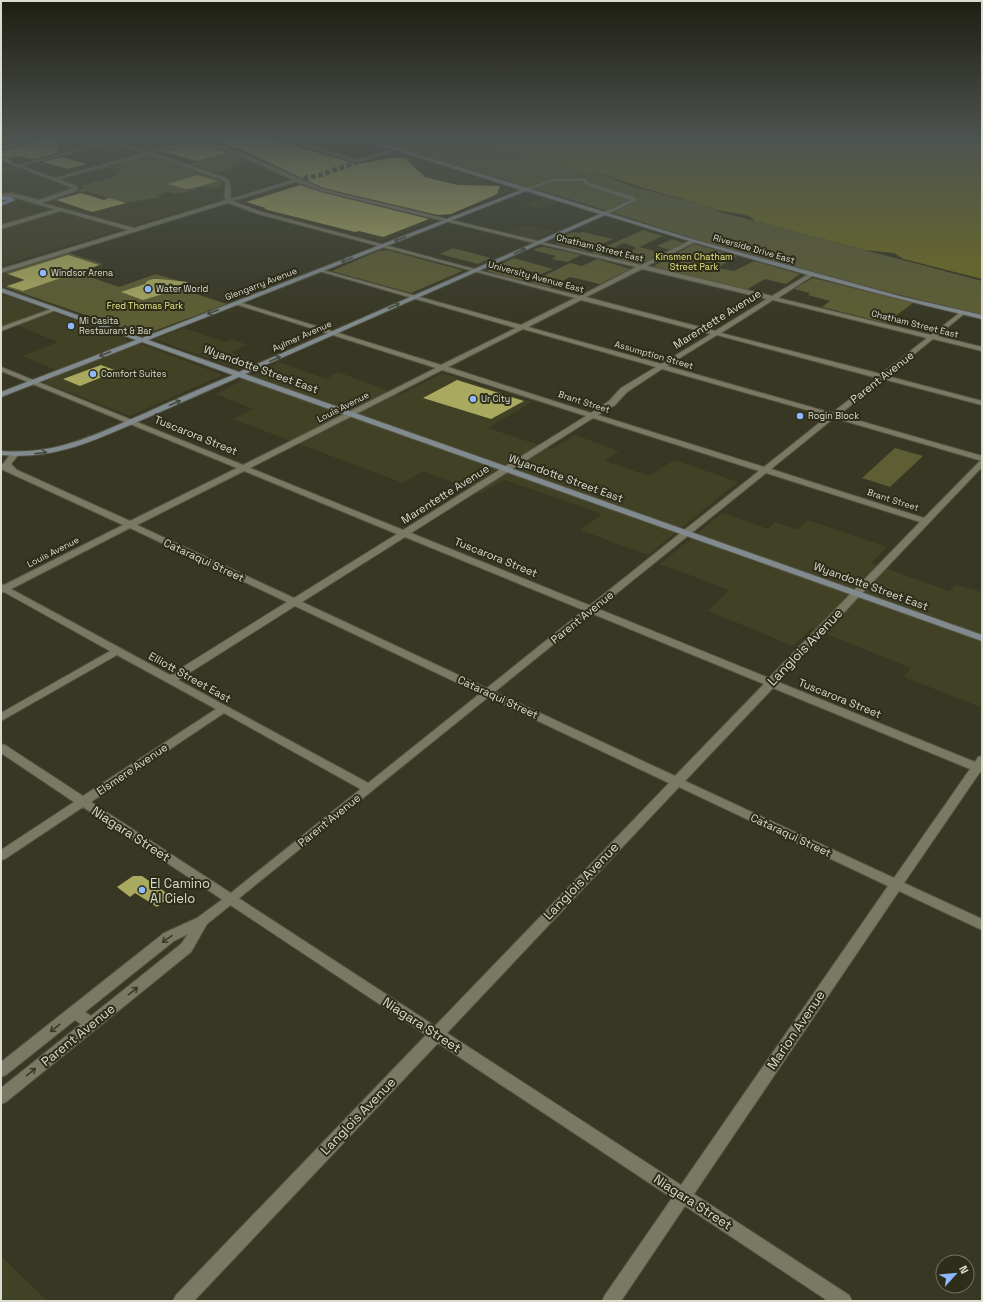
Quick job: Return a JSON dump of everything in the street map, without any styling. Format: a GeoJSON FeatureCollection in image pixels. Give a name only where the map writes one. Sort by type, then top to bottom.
{"type":"FeatureCollection","features":[{"type":"Feature","properties":{"kind":"main road"},"geometry":{"type":"LineString","coordinates":[[1,204],[12,200]]}},
{"type":"Feature","properties":{"kind":"main road","name":"Glengarry Avenue"},"geometry":{"type":"LineString","coordinates":[[1,395],[500,200]]}},
{"type":"Feature","properties":{"kind":"main road","name":"Riverside Drive East"},"geometry":{"type":"LineString","coordinates":[[562,200],[693,241],[812,274],[982,318]]}},
{"type":"Feature","properties":{"kind":"main road","name":"Aylmer Avenue"},"geometry":{"type":"LineString","coordinates":[[1,453],[41,453],[68,448],[85,442],[606,213]]}},
{"type":"Feature","properties":{"kind":"main road","name":"Wyandotte Street East"},"geometry":{"type":"LineString","coordinates":[[1,290],[982,638]]}},
{"type":"Feature","properties":{"kind":"street"},"geometry":{"type":"LineString","coordinates":[[30,200],[59,210],[134,230]]}},
{"type":"Feature","properties":{"kind":"street"},"geometry":{"type":"LineString","coordinates":[[39,202],[46,200]]}},
{"type":"Feature","properties":{"kind":"street"},"geometry":{"type":"LineString","coordinates":[[1,271],[233,200]]}},
{"type":"Feature","properties":{"kind":"street","name":"Chatham Street East"},"geometry":{"type":"LineString","coordinates":[[361,200],[982,349]]}},
{"type":"Feature","properties":{"kind":"street"},"geometry":{"type":"LineString","coordinates":[[606,213],[634,200]]}},
{"type":"Feature","properties":{"kind":"street","name":"University Avenue East"},"geometry":{"type":"LineString","coordinates":[[229,201],[274,218],[982,403]]}},
{"type":"Feature","properties":{"kind":"street"},"geometry":{"type":"LineString","coordinates":[[1,227],[59,210]]}},
{"type":"Feature","properties":{"kind":"street","name":"Louis Avenue"},"geometry":{"type":"LineString","coordinates":[[2,589],[693,241]]}},
{"type":"Feature","properties":{"kind":"street","name":"Assumption Street"},"geometry":{"type":"LineString","coordinates":[[322,270],[982,458]]}},
{"type":"Feature","properties":{"kind":"street","name":"Marentette Avenue"},"geometry":{"type":"LineString","coordinates":[[170,680],[612,403],[624,390],[812,274]]}},
{"type":"Feature","properties":{"kind":"street","name":"Brant Street"},"geometry":{"type":"LineString","coordinates":[[237,303],[926,521]]}},
{"type":"Feature","properties":{"kind":"street"},"geometry":{"type":"LineString","coordinates":[[1,329],[56,310]]}},
{"type":"Feature","properties":{"kind":"street","name":"Parent Avenue"},"geometry":{"type":"LineString","coordinates":[[1,1071],[169,937],[202,921],[231,899],[487,692],[962,313]]}},
{"type":"Feature","properties":{"kind":"street","name":"Tuscarora Street"},"geometry":{"type":"LineString","coordinates":[[1,369],[132,421],[771,683],[980,765]]}},
{"type":"Feature","properties":{"kind":"street"},"geometry":{"type":"LineString","coordinates":[[13,470],[6,464],[15,454]]}},
{"type":"Feature","properties":{"kind":"street","name":"Langlois Avenue"},"geometry":{"type":"LineString","coordinates":[[182,1301],[676,781],[982,462]]}},
{"type":"Feature","properties":{"kind":"street","name":"Cataraqui Street"},"geometry":{"type":"LineString","coordinates":[[1,466],[13,470],[982,925]]}},
{"type":"Feature","properties":{"kind":"street","name":"Elliott Street East"},"geometry":{"type":"LineString","coordinates":[[2,589],[117,650],[368,788]]}},
{"type":"Feature","properties":{"kind":"street"},"geometry":{"type":"LineString","coordinates":[[1,718],[117,650]]}},
{"type":"Feature","properties":{"kind":"street","name":"Elsmere Avenue"},"geometry":{"type":"LineString","coordinates":[[1,856],[223,709]]}},
{"type":"Feature","properties":{"kind":"street","name":"Niagara Street"},"geometry":{"type":"LineString","coordinates":[[1,748],[843,1301]]}},
{"type":"Feature","properties":{"kind":"street","name":"Marion Avenue"},"geometry":{"type":"LineString","coordinates":[[611,1301],[980,765]]}},
{"type":"Feature","properties":{"kind":"street","name":"Parent Avenue"},"geometry":{"type":"LineString","coordinates":[[1,1097],[186,948],[202,921]]}},
{"type":"Feature","properties":{"kind":"street"},"geometry":{"type":"LineString","coordinates":[[76,1012],[91,1024]]}},
{"type":"Feature","properties":{"kind":"shaded area"},"geometry":{"type":"Polygon","coordinates":[[[1,200],[488,200],[380,241],[280,216],[242,202],[215,201],[1,266],[1,200]]]}},
{"type":"Feature","properties":{"kind":"shaded area"},"geometry":{"type":"Polygon","coordinates":[[[537,200],[549,200],[559,203],[538,209],[522,204],[537,200]]]}},
{"type":"Feature","properties":{"kind":"shaded area"},"geometry":{"type":"Polygon","coordinates":[[[685,200],[982,200],[982,279],[904,259],[894,253],[865,250],[755,221],[752,218],[742,214],[724,212],[685,200]]]}},
{"type":"Feature","properties":{"kind":"shaded area"},"geometry":{"type":"Polygon","coordinates":[[[525,225],[553,231],[536,239],[506,232],[525,225]]]}},
{"type":"Feature","properties":{"kind":"shaded area"},"geometry":{"type":"Polygon","coordinates":[[[5,273],[25,280],[5,287],[1,285],[1,274],[5,273]]]}},
{"type":"Feature","properties":{"kind":"shaded area"},"geometry":{"type":"Polygon","coordinates":[[[1,294],[128,341],[125,344],[56,370],[22,356],[58,342],[11,323],[1,326],[1,294]]]}},
{"type":"Feature","properties":{"kind":"shaded area"},"geometry":{"type":"Polygon","coordinates":[[[184,328],[225,342],[232,339],[247,345],[231,352],[255,362],[239,369],[154,339],[184,328]]]}},
{"type":"Feature","properties":{"kind":"shaded area"},"geometry":{"type":"Polygon","coordinates":[[[141,344],[223,375],[130,416],[45,384],[47,379],[134,345],[141,344]]]}},
{"type":"Feature","properties":{"kind":"shaded area"},"geometry":{"type":"Polygon","coordinates":[[[279,362],[326,379],[338,372],[400,395],[442,373],[532,402],[488,428],[551,449],[575,435],[619,451],[605,461],[649,476],[674,460],[738,482],[648,555],[580,530],[602,514],[505,480],[481,493],[423,471],[403,483],[233,419],[253,409],[215,394],[279,362]]]}},
{"type":"Feature","properties":{"kind":"shaded area"},"geometry":{"type":"Polygon","coordinates":[[[722,513],[768,529],[775,522],[798,530],[808,520],[887,547],[871,563],[949,591],[956,585],[982,592],[982,704],[980,707],[904,677],[911,668],[812,628],[793,646],[708,611],[729,590],[660,564],[722,513]]]}},
{"type":"Feature","properties":{"kind":"shaded area"},"geometry":{"type":"Polygon","coordinates":[[[1,1256],[47,1301],[1,1301],[1,1256]]]}},
{"type":"Feature","properties":{"kind":"green space"},"geometry":{"type":"Polygon","coordinates":[[[115,200],[145,200],[126,203],[115,200]]]}},
{"type":"Feature","properties":{"kind":"green space"},"geometry":{"type":"Polygon","coordinates":[[[571,200],[683,200],[714,208],[720,212],[982,281],[982,315],[888,292],[701,241],[571,200]]]}},
{"type":"Feature","properties":{"kind":"green space"},"geometry":{"type":"Polygon","coordinates":[[[643,230],[663,236],[639,247],[663,253],[641,264],[615,259],[637,248],[624,243],[599,255],[591,253],[643,230]]]}},
{"type":"Feature","properties":{"kind":"green space"},"geometry":{"type":"Polygon","coordinates":[[[574,232],[582,232],[613,239],[586,251],[555,243],[560,241],[554,239],[574,232]]]}},
{"type":"Feature","properties":{"kind":"green space"},"geometry":{"type":"Polygon","coordinates":[[[672,239],[683,243],[669,250],[657,246],[672,239]]]}},
{"type":"Feature","properties":{"kind":"green space","name":"Kinsmen Chatham Street Park"},"geometry":{"type":"Polygon","coordinates":[[[694,244],[737,256],[717,268],[734,271],[754,261],[800,274],[786,284],[765,279],[746,290],[652,267],[694,244]]]}},
{"type":"Feature","properties":{"kind":"green space"},"geometry":{"type":"Polygon","coordinates":[[[540,247],[581,255],[567,262],[552,259],[556,256],[533,250],[540,247]]]}},
{"type":"Feature","properties":{"kind":"green space"},"geometry":{"type":"Polygon","coordinates":[[[453,248],[491,258],[478,264],[440,254],[453,248]]]}},
{"type":"Feature","properties":{"kind":"green space"},"geometry":{"type":"Polygon","coordinates":[[[387,250],[462,271],[411,293],[332,271],[378,251],[387,250]]]}},
{"type":"Feature","properties":{"kind":"green space","name":"Fred Thomas Park"},"geometry":{"type":"Polygon","coordinates":[[[68,253],[103,264],[79,273],[119,287],[156,274],[186,283],[175,287],[227,304],[143,335],[5,287],[24,280],[5,273],[68,253]]]}},
{"type":"Feature","properties":{"kind":"green space"},"geometry":{"type":"Polygon","coordinates":[[[514,258],[553,269],[541,274],[501,264],[514,258]]]}},
{"type":"Feature","properties":{"kind":"green space"},"geometry":{"type":"Polygon","coordinates":[[[597,259],[630,269],[600,284],[570,277],[549,288],[530,283],[570,263],[582,266],[597,259]]]}},
{"type":"Feature","properties":{"kind":"green space"},"geometry":{"type":"Polygon","coordinates":[[[496,266],[536,277],[526,282],[487,271],[496,266]]]}},
{"type":"Feature","properties":{"kind":"green space"},"geometry":{"type":"Polygon","coordinates":[[[813,278],[913,303],[886,323],[822,307],[830,301],[808,295],[810,293],[794,289],[813,278]]]}},
{"type":"Feature","properties":{"kind":"green space"},"geometry":{"type":"Polygon","coordinates":[[[895,448],[923,456],[890,487],[862,478],[895,448]]]}},
{"type":"Feature","properties":{"kind":"building"},"geometry":{"type":"Polygon","coordinates":[[[56,200],[115,200],[126,203],[92,212],[56,200]]]}},
{"type":"Feature","properties":{"kind":"building"},"geometry":{"type":"Polygon","coordinates":[[[253,200],[352,200],[429,219],[383,237],[359,231],[355,232],[264,209],[266,208],[246,202],[253,200]]]}},
{"type":"Feature","properties":{"kind":"building"},"geometry":{"type":"Polygon","coordinates":[[[373,200],[484,200],[451,214],[438,215],[373,200]]]}},
{"type":"Feature","properties":{"kind":"building","name":"Windsor Arena"},"geometry":{"type":"Polygon","coordinates":[[[68,255],[99,265],[23,291],[7,286],[25,280],[8,274],[68,255]]]}},
{"type":"Feature","properties":{"kind":"building","name":"Water World"},"geometry":{"type":"Polygon","coordinates":[[[153,279],[188,282],[164,291],[166,293],[143,300],[121,292],[145,284],[147,281],[153,279]]]}},
{"type":"Feature","properties":{"kind":"building","name":"Comfort Suites"},"geometry":{"type":"Polygon","coordinates":[[[101,365],[117,371],[80,386],[63,379],[101,365]]]}},
{"type":"Feature","properties":{"kind":"building","name":"Ur City"},"geometry":{"type":"Polygon","coordinates":[[[457,380],[524,401],[491,419],[423,398],[457,380]]]}},
{"type":"Feature","properties":{"kind":"building","name":"El Camino Al Cielo"},"geometry":{"type":"Polygon","coordinates":[[[133,876],[142,876],[171,896],[157,907],[135,893],[130,897],[117,887],[133,876]]]}},
{"type":"Feature","properties":{"kind":"place","name":"Windsor Arena"},"geometry":{"type":"Point","coordinates":[43,273]}},
{"type":"Feature","properties":{"kind":"place","name":"Water World"},"geometry":{"type":"Point","coordinates":[148,289]}},
{"type":"Feature","properties":{"kind":"place","name":"Mi Casita Restaurant & Bar"},"geometry":{"type":"Point","coordinates":[71,326]}},
{"type":"Feature","properties":{"kind":"place","name":"Comfort Suites"},"geometry":{"type":"Point","coordinates":[93,374]}},
{"type":"Feature","properties":{"kind":"place","name":"Ur City"},"geometry":{"type":"Point","coordinates":[473,399]}},
{"type":"Feature","properties":{"kind":"place","name":"Rogin Block"},"geometry":{"type":"Point","coordinates":[800,416]}},
{"type":"Feature","properties":{"kind":"place","name":"El Camino Al Cielo"},"geometry":{"type":"Point","coordinates":[142,890]}}]}
